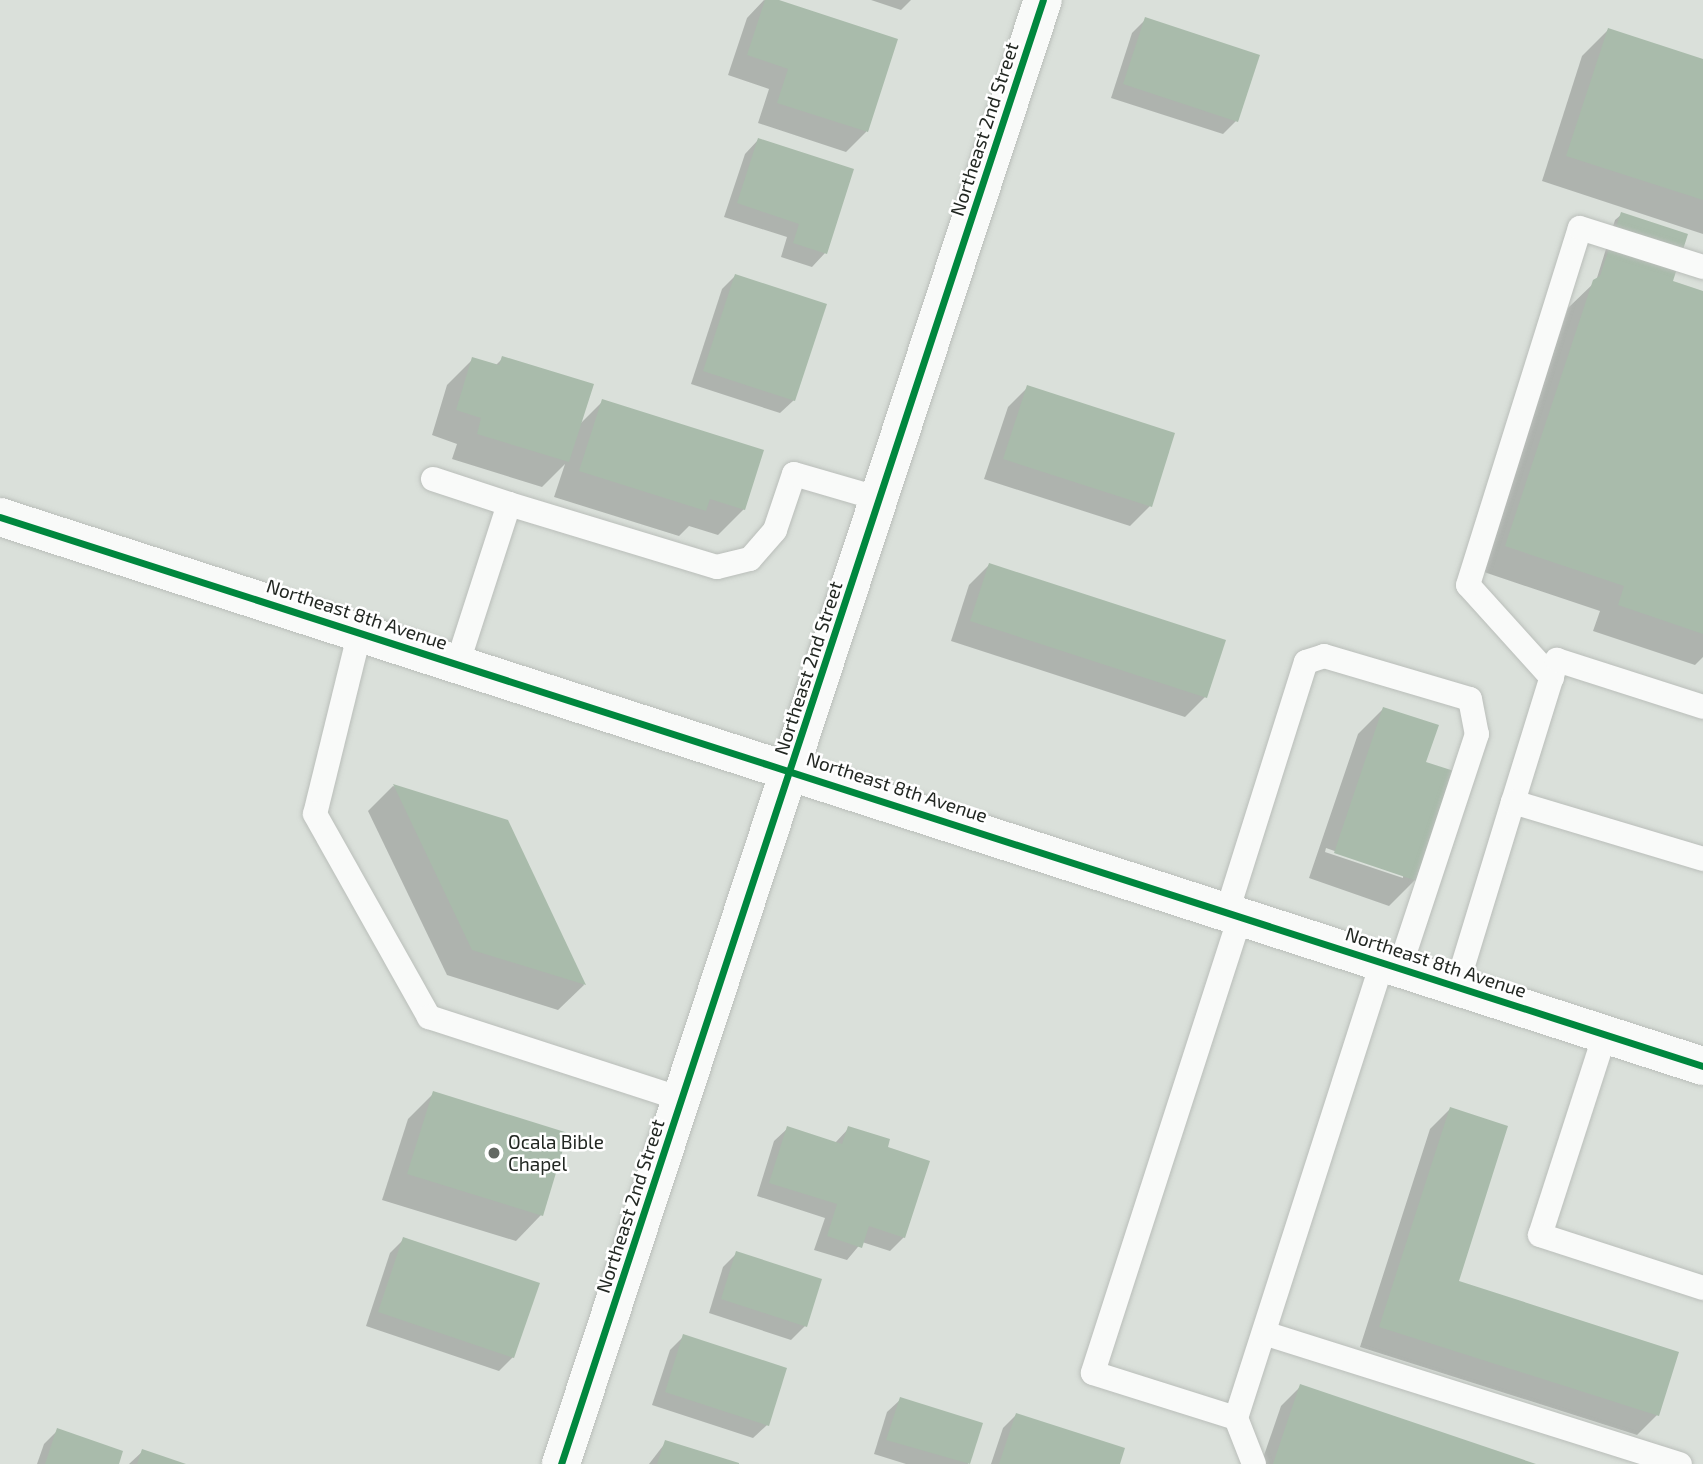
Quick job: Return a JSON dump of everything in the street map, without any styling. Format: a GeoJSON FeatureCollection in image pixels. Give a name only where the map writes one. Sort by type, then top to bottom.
{"type":"FeatureCollection","features":[{"type":"Feature","properties":{"kind":"main road","name":"Northeast 2nd Street"},"geometry":{"type":"LineString","coordinates":[[561,1464],[1043,0]]}},
{"type":"Feature","properties":{"kind":"main road","name":"Northeast 8th Avenue"},"geometry":{"type":"LineString","coordinates":[[0,517],[791,768],[1703,1066]]}},
{"type":"Feature","properties":{"kind":"lane"},"geometry":{"type":"LineString","coordinates":[[1552,678],[1468,585],[1580,228],[1703,267]]}},
{"type":"Feature","properties":{"kind":"lane"},"geometry":{"type":"LineString","coordinates":[[433,479],[717,567],[750,559],[775,530],[794,474],[880,499]]}},
{"type":"Feature","properties":{"kind":"lane"},"geometry":{"type":"LineString","coordinates":[[458,662],[509,504]]}},
{"type":"Feature","properties":{"kind":"lane"},"geometry":{"type":"LineString","coordinates":[[360,631],[314,814],[429,1017],[682,1099]]}},
{"type":"Feature","properties":{"kind":"lane"},"geometry":{"type":"LineString","coordinates":[[1236,1418],[1093,1373],[1234,914],[1306,662],[1324,656],[1470,699],[1477,734],[1392,964],[1236,1418],[1254,1464]]}},
{"type":"Feature","properties":{"kind":"lane"},"geometry":{"type":"LineString","coordinates":[[1457,985],[1557,660],[1703,707]]}},
{"type":"Feature","properties":{"kind":"lane"},"geometry":{"type":"LineString","coordinates":[[1513,802],[1703,859]]}},
{"type":"Feature","properties":{"kind":"lane"},"geometry":{"type":"LineString","coordinates":[[1605,1034],[1540,1235],[1703,1289]]}},
{"type":"Feature","properties":{"kind":"lane"},"geometry":{"type":"LineString","coordinates":[[1264,1333],[1681,1464]]}},
{"type":"Feature","properties":{"kind":"building"},"geometry":{"type":"Polygon","coordinates":[[[765,0],[779,0],[898,39],[868,132],[777,103],[788,69],[747,55],[765,0]]]}},
{"type":"Feature","properties":{"kind":"building"},"geometry":{"type":"Polygon","coordinates":[[[1145,17],[1260,55],[1238,122],[1123,84],[1145,17]]]}},
{"type":"Feature","properties":{"kind":"building"},"geometry":{"type":"Polygon","coordinates":[[[1608,28],[1703,59],[1703,200],[1566,156],[1608,28]]]}},
{"type":"Feature","properties":{"kind":"building"},"geometry":{"type":"Polygon","coordinates":[[[758,138],[854,169],[827,254],[793,243],[799,224],[737,203],[758,138]]]}},
{"type":"Feature","properties":{"kind":"building"},"geometry":{"type":"Polygon","coordinates":[[[1621,212],[1688,234],[1673,281],[1703,291],[1703,634],[1618,605],[1624,586],[1505,546],[1593,280],[1600,276],[1621,212]]]}},
{"type":"Feature","properties":{"kind":"building"},"geometry":{"type":"Polygon","coordinates":[[[735,274],[827,304],[795,401],[703,371],[735,274]]]}},
{"type":"Feature","properties":{"kind":"building"},"geometry":{"type":"Polygon","coordinates":[[[502,356],[594,384],[569,462],[477,434],[481,418],[456,410],[472,357],[499,365],[502,356]]]}},
{"type":"Feature","properties":{"kind":"building"},"geometry":{"type":"Polygon","coordinates":[[[1027,385],[1175,433],[1152,507],[1003,459],[1027,385]]]}},
{"type":"Feature","properties":{"kind":"building"},"geometry":{"type":"Polygon","coordinates":[[[602,399],[764,450],[745,510],[710,499],[706,511],[579,471],[602,399]]]}},
{"type":"Feature","properties":{"kind":"building"},"geometry":{"type":"Polygon","coordinates":[[[989,563],[1226,640],[1207,698],[970,621],[989,563]]]}},
{"type":"Feature","properties":{"kind":"building"},"geometry":{"type":"Polygon","coordinates":[[[1383,707],[1439,725],[1426,762],[1454,771],[1417,881],[1334,853],[1383,707]]]}},
{"type":"Feature","properties":{"kind":"building"},"geometry":{"type":"Polygon","coordinates":[[[393,784],[508,820],[586,985],[472,950],[393,784]]]}},
{"type":"Feature","properties":{"kind":"building"},"geometry":{"type":"Polygon","coordinates":[[[433,1091],[568,1133],[543,1216],[407,1174],[433,1091]]]}},
{"type":"Feature","properties":{"kind":"building"},"geometry":{"type":"Polygon","coordinates":[[[1450,1107],[1508,1126],[1459,1281],[1679,1352],[1659,1416],[1379,1327],[1450,1107]]]}},
{"type":"Feature","properties":{"kind":"building"},"geometry":{"type":"Polygon","coordinates":[[[787,1126],[842,1144],[848,1126],[890,1139],[888,1147],[930,1161],[905,1238],[869,1226],[862,1248],[827,1236],[837,1204],[769,1183],[787,1126]]]}},
{"type":"Feature","properties":{"kind":"building"},"geometry":{"type":"Polygon","coordinates":[[[403,1237],[540,1283],[514,1358],[378,1312],[403,1237]]]}},
{"type":"Feature","properties":{"kind":"building"},"geometry":{"type":"Polygon","coordinates":[[[736,1251],[822,1279],[807,1327],[721,1299],[736,1251]]]}},
{"type":"Feature","properties":{"kind":"building"},"geometry":{"type":"Polygon","coordinates":[[[683,1334],[787,1368],[769,1426],[665,1392],[683,1334]]]}},
{"type":"Feature","properties":{"kind":"building"},"geometry":{"type":"Polygon","coordinates":[[[1300,1384],[1536,1464],[1273,1464],[1300,1384]]]}},
{"type":"Feature","properties":{"kind":"building"},"geometry":{"type":"Polygon","coordinates":[[[900,1397],[983,1423],[970,1464],[886,1440],[900,1397]]]}},
{"type":"Feature","properties":{"kind":"building"},"geometry":{"type":"Polygon","coordinates":[[[1016,1413],[1125,1448],[1120,1464],[999,1464],[1016,1413]]]}},
{"type":"Feature","properties":{"kind":"building"},"geometry":{"type":"Polygon","coordinates":[[[57,1428],[123,1451],[119,1464],[45,1464],[57,1428]]]}},
{"type":"Feature","properties":{"kind":"building"},"geometry":{"type":"Polygon","coordinates":[[[665,1440],[739,1463],[739,1464],[657,1464],[665,1440]]]}},
{"type":"Feature","properties":{"kind":"building"},"geometry":{"type":"Polygon","coordinates":[[[142,1449],[186,1464],[137,1464],[142,1449]]]}},
{"type":"Feature","properties":{"kind":"cycle path"},"geometry":{"type":"LineString","coordinates":[[561,1464],[1043,0]]}},
{"type":"Feature","properties":{"kind":"cycle path"},"geometry":{"type":"LineString","coordinates":[[0,517],[1703,1066]]}},
{"type":"Feature","properties":{"kind":"place","name":"Ocala Bible Chapel"},"geometry":{"type":"Point","coordinates":[494,1153]}}]}
